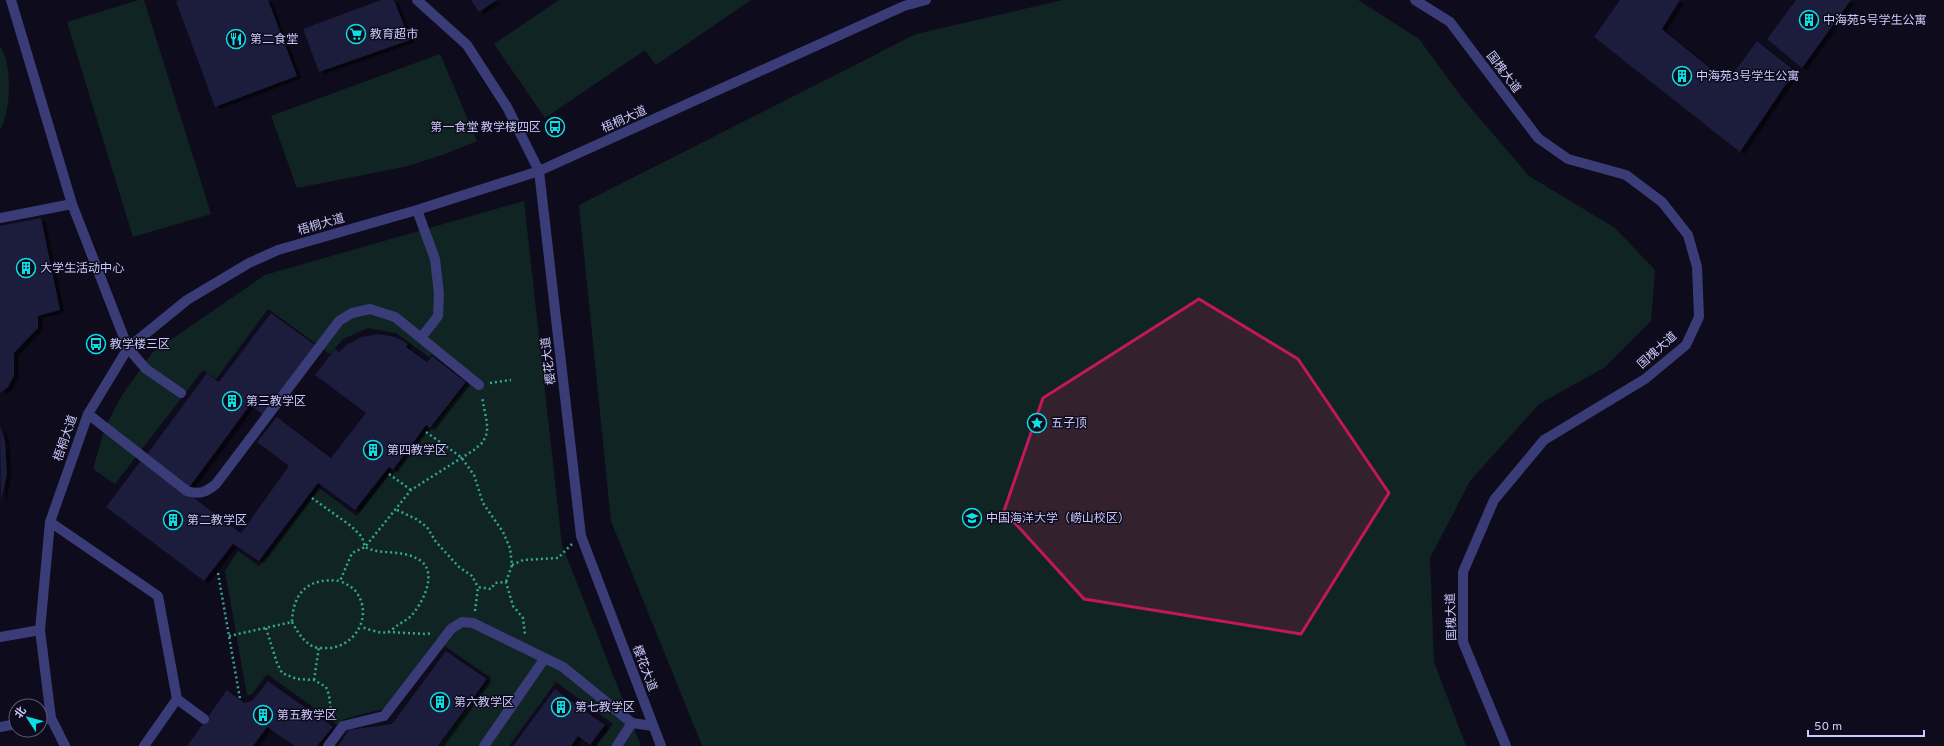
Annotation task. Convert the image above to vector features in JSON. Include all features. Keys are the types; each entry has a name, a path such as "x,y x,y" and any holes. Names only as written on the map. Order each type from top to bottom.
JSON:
{"lane":[{"path":"11,0 72,204 128,348 146,369 181,393"},
{"name":"樱花大道","path":"417,0 467,45 507,107 539,172 581,536 661,746"},
{"name":"梧桐大道","path":"65,746 51,718 40,630 50,522 88,414 128,348 187,300 249,263 278,250 539,172 904,6 926,0"},
{"name":"国槐大道","path":"1415,0 1450,22 1538,138 1568,159 1626,175 1662,202 1688,235 1697,267 1699,316 1686,345 1645,379 1544,440 1494,500 1463,572 1464,642 1506,746"},
{"path":"0,218 72,204"},
{"path":"416,210 435,259 439,294 438,316 421,338"},
{"path":"88,414 181,486 197,494 208,490 216,484 339,321 352,314 370,309 395,317 479,385"},
{"path":"50,522 158,596 177,699 204,719"},
{"path":"328,746 343,726 384,716 451,629 462,622 473,623 563,667 632,723 653,726"},
{"path":"0,637 40,630"},
{"path":"484,746 545,658"},
{"path":"144,746 177,699"},
{"path":"617,746 620,744 632,723"}],"path":[{"path":"340,581 352,553 365,546 397,510 411,490 483,442 487,433 487,423 479,385 511,380"},
{"path":"426,432 461,458 474,475 483,503 503,532 510,548 512,565 506,582 513,606 523,618 525,634 522,646"},
{"path":"389,474 411,490"},
{"path":"312,498 351,526 362,537 365,546 374,552 390,551 407,555 421,561 428,571 427,587 422,601 410,617 388,632"},
{"path":"397,510 416,519 427,527 436,542 459,567 472,576 478,587 473,623"},
{"path":"512,565 523,560 558,558 581,536"},
{"path":"218,573 240,699"},
{"path":"321,581 340,581 357,592 362,602 363,614 361,627 352,639 341,646 320,648 313,647 305,640 292,622 292,607 300,592 310,585 321,581"},
{"path":"478,587 491,589 495,583 506,582"},
{"path":"229,636 292,622"},
{"path":"361,627 375,631 426,634 451,629"},
{"path":"266,628 277,663 282,673 298,679 314,680 326,687 329,695 333,721 342,728"},
{"path":"314,680 320,648"}],"highlighted area":[{"path":"1199,299 1298,359 1389,493 1301,634 1084,599 1004,511 1043,398"}],"green space":[{"path":"139,0 144,0 211,214 133,237 67,22"},
{"path":"559,0 751,0 656,65 645,50 545,118 494,44"},
{"path":"1063,0 1358,0 1419,39 1463,99 1529,176 1615,228 1655,270 1651,321 1604,368 1539,404 1470,481 1430,558 1434,662 1466,746 703,746 701,743 611,521 579,205 916,34"},
{"path":"0,46 7,65 9,88 4,121 0,130"},
{"path":"440,54 477,141 445,154 408,166 297,188 271,116"},
{"path":"524,201 562,545 641,746 596,746 613,724 556,682 509,746 438,746 491,678 436,640 383,709 344,719 338,725 267,674 252,694 247,695 225,571 238,551 259,566 319,488 357,516 389,474 392,476 426,432 428,433 469,382 432,354 429,357 396,333 368,328 343,339 330,354 268,309 216,379 203,370 115,484 93,469 105,428 122,395 153,352 265,275"}],"building":[{"name":"第二食堂","path":"268,0 297,76 215,107 176,1"},
{"name":"教育超市","path":"381,0 394,0 410,40 319,72 303,29"},
{"path":"471,0 497,0 479,12"},
{"name":"中海苑3号学生公寓","path":"1620,0 1680,0 1662,29 1727,82 1757,41 1795,71 1740,152 1594,37"},
{"name":"中海苑5号学生公寓","path":"1796,0 1851,0 1802,68 1767,39"},
{"name":"大学生活动中心","path":"41,218 60,310 38,316 38,328 14,353 14,376 8,387 0,393 0,226"},
{"name":"第三教学区","path":"271,313 318,347 266,417 250,405 188,489 145,457 207,373 219,382"},
{"name":"第四教学区","path":"378,334 395,337 403,341 408,344 406,347 427,362 432,356 466,382 430,428 426,425 393,470 389,467 355,510 318,483 259,561 233,544 204,581 106,507 142,459 241,533 289,466 257,442 277,417 331,458 366,413 315,375 335,349 339,352 347,345 362,337"},
{"path":"0,426 5,441 7,474 1,501"},
{"name":"第六教学区","path":"446,651 487,679 438,746 338,746 349,730 392,724"},
{"name":"第五教学区","path":"268,681 333,727 317,746 295,746 267,727 253,746 187,746 227,690 244,703 252,701"},
{"name":"第七教学区","path":"555,689 605,725 590,745 578,736 571,746 513,746"}],"place":[{"name":"中海苑5号学生公寓","path":"1809,20"},
{"name":"教育超市","path":"356,34"},
{"name":"第二食堂","path":"236,39"},
{"name":"中海苑3号学生公寓","path":"1682,76"},
{"name":"第一食堂 教学楼四区","path":"555,127"},
{"name":"大学生活动中心","path":"26,268"},
{"name":"教学楼三区","path":"96,344"},
{"name":"第三教学区","path":"232,401"},
{"name":"五子顶","path":"1037,423"},
{"name":"第四教学区","path":"373,450"},
{"name":"中国海洋大学（崂山校区）","path":"972,518"},
{"name":"第二教学区","path":"173,520"},
{"name":"第六教学区","path":"440,702"},
{"name":"第七教学区","path":"561,707"},
{"name":"第五教学区","path":"263,715"}]}
